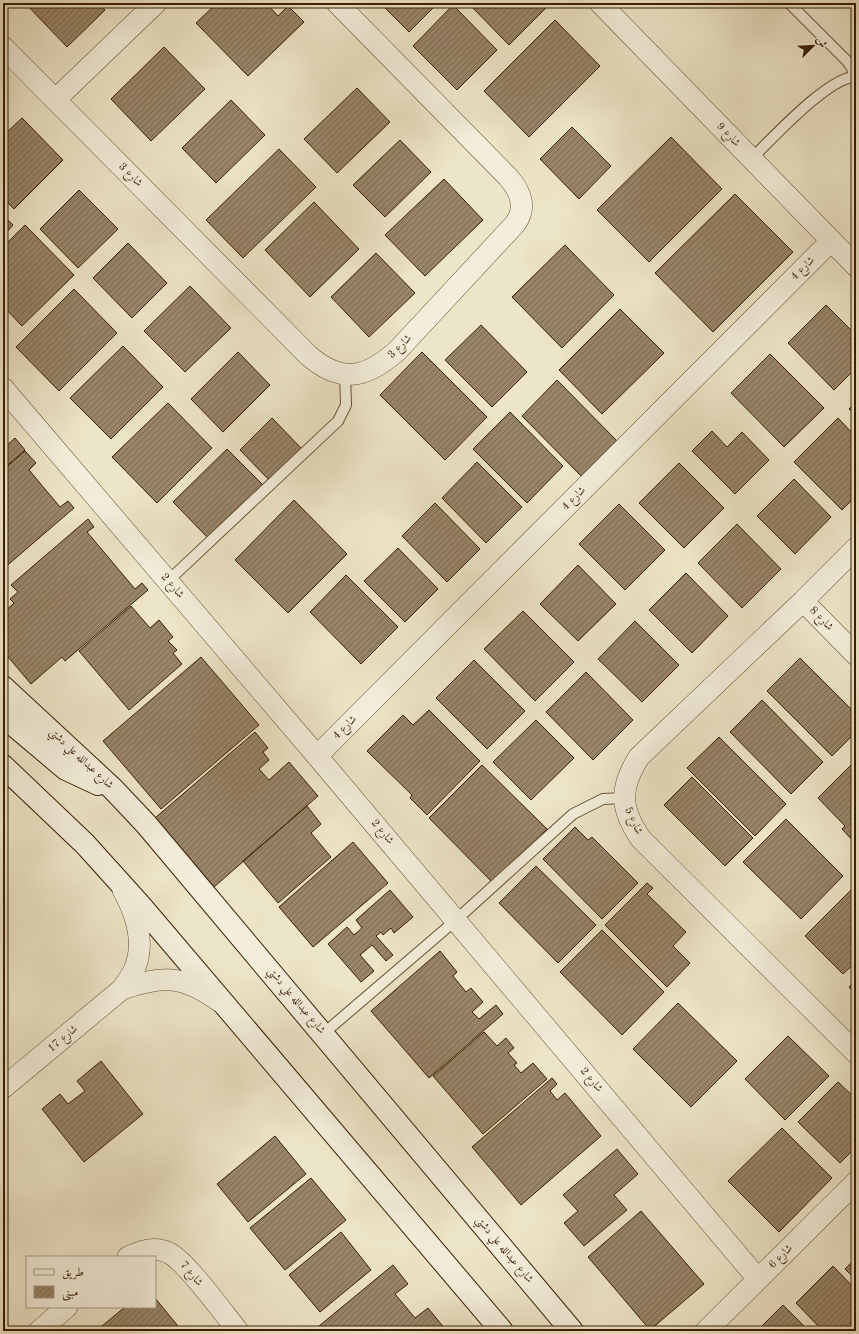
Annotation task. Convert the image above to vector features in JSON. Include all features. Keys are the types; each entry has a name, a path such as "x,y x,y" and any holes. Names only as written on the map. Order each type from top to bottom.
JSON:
{"main road":[{"name":"شارع عبدالله علي دشتي","path":"3,687 113,789 174,856 572,1331"},
{"path":"3,716 66,769 88,780 113,789"},
{"path":"3,766 85,844 114,875 502,1331"}],"street":[{"path":"56,99 156,3"},
{"name":"شارع 3","path":"3,47 309,356 322,367 345,374 355,374 376,368 397,351 515,224 520,218 522,206 518,191 507,176 336,3"},
{"name":"شارع 9","path":"600,3 856,266"},
{"name":"شارع 4","path":"318,756 831,241"},
{"name":"شارع 2","path":"3,388 318,756 758,1279"},
{"name":"شارع 5","path":"856,548 803,601 639,757 627,778 624,798 629,819 641,839 856,1053"},
{"name":"شارع 8","path":"803,601 856,655"},
{"name":"شارع 17","path":"5,1083 122,989 134,970 138,953 139,939 133,911 114,875"},
{"name":"شارع 17","path":"122,989 151,980 176,980 198,988 229,1009"},
{"name":"شارع 6","path":"706,1331 856,1182"},
{"name":"شارع 7","path":"130,1256 144,1250 170,1253 186,1268 238,1331"},
{"path":"39,1331 66,1308"}],"lane":[{"path":"751,159 819,95 836,82 855,77 852,68 847,61 789,3"},
{"path":"168,581 338,421 346,405 345,374"},
{"path":"323,1034 456,920 573,814 602,799 624,798"}],"building":[{"path":"25,3 97,3 105,10 67,47"},
{"path":"217,3 266,3 278,16 288,6 304,22 248,76 196,23"},
{"path":"380,3 438,3 409,32"},
{"path":"468,3 547,3 549,5 509,45"},
{"path":"453,5 497,50 457,90 413,46"},
{"path":"555,20 600,66 529,137 484,91"},
{"path":"164,47 205,89 151,141 111,99"},
{"path":"357,88 390,122 337,173 304,139"},
{"path":"231,100 265,135 216,183 182,148"},
{"path":"22,118 63,160 14,209 3,198 3,136"},
{"path":"572,127 611,166 579,199 540,159"},
{"path":"671,137 722,189 649,262 597,210"},
{"path":"400,140 431,172 385,217 353,185"},
{"path":"279,149 316,187 243,258 206,220"},
{"path":"444,179 483,220 425,276 385,235"},
{"path":"79,190 118,229 78,268 40,229"},
{"path":"735,194 793,252 713,332 655,273"},
{"path":"314,202 359,249 310,297 265,250"},
{"path":"3,215 13,225 3,236"},
{"path":"25,225 74,275 22,326 3,306 3,247"},
{"path":"128,243 167,283 132,318 93,278"},
{"path":"565,245 614,295 562,348 512,297"},
{"path":"376,253 415,293 369,337 331,297"},
{"path":"190,286 231,328 185,372 144,331"},
{"path":"74,289 117,333 59,391 16,347"},
{"path":"826,305 856,335 856,368 834,390 788,343"},
{"path":"620,309 664,353 602,414 559,370"},
{"path":"481,325 527,372 492,407 445,360"},
{"path":"123,346 163,387 111,439 70,398"},
{"path":"238,352 270,385 223,432 191,399"},
{"path":"422,352 487,417 445,460 380,395"},
{"path":"770,354 824,408 784,447 731,393"},
{"path":"557,380 620,444 585,480 522,416"},
{"path":"856,402 856,416 849,409"},
{"path":"168,403 212,448 157,503 112,457"},
{"path":"510,412 563,466 527,503 473,449"},
{"path":"272,418 302,449 270,481 240,450"},
{"path":"838,418 856,437 856,496 842,510 794,462"},
{"path":"712,431 727,447 742,432 769,460 735,494 692,451"},
{"path":"15,438 25,450 3,469 3,443 6,446"},
{"path":"227,449 264,486 210,540 173,502"},
{"path":"25,451 36,463 29,470 60,507 68,501 74,508 3,569 3,470"},
{"path":"477,462 522,507 486,543 442,498"},
{"path":"679,463 724,508 684,548 639,503"},
{"path":"794,479 831,517 795,554 757,516"},
{"path":"294,500 347,554 288,613 235,560"},
{"path":"435,503 480,549 447,582 402,536"},
{"path":"619,504 665,550 625,590 579,544"},
{"path":"88,519 94,527 87,532 135,589 142,583 148,590 65,661 62,657 31,684 3,651 3,613 14,603 10,599 18,592 11,585"},
{"path":"737,524 781,569 742,608 698,563"},
{"path":"398,548 438,589 405,622 364,581"},
{"path":"578,565 616,604 578,641 540,604"},
{"path":"686,573 728,616 692,653 649,610"},
{"path":"346,575 398,627 361,664 310,612"},
{"path":"131,606 150,628 159,620 173,637 168,641 177,650 173,653 182,664 129,710 79,651"},
{"path":"523,611 574,662 535,701 484,649"},
{"path":"635,621 679,665 642,702 598,659"},
{"path":"201,657 259,725 161,809 103,741"},
{"path":"800,658 856,714 856,732 832,756 767,691"},
{"path":"474,660 525,711 487,749 436,698"},
{"path":"586,672 633,720 593,760 546,712"},
{"path":"762,700 823,762 791,794 730,732"},
{"path":"429,710 480,761 427,815 410,798 412,795 367,751 403,715 413,725"},
{"path":"536,720 574,758 531,800 493,762"},
{"path":"255,732 268,748 263,752 269,760 259,769 269,780 289,762 318,796 214,887 155,818"},
{"path":"719,737 786,804 755,836 687,768"},
{"path":"856,760 856,844 842,829 845,826 818,798"},
{"path":"482,765 547,829 493,883 429,818"},
{"path":"692,777 753,838 725,866 664,805"},
{"path":"307,806 321,824 311,833 331,857 278,903 243,861"},
{"path":"786,819 843,876 801,919 743,862"},
{"path":"575,827 588,840 592,837 638,883 602,919 543,859"},
{"path":"353,842 388,883 313,947 279,907"},
{"path":"536,866 596,925 558,963 499,903"},
{"path":"647,883 653,888 647,894 686,932 673,946 690,963 667,987 605,925"},
{"path":"856,885 856,962 843,974 805,936"},
{"path":"390,890 413,917 394,933 391,928 383,935 381,932 376,936 393,955 386,961 372,945 360,955 374,971 361,982 328,944 347,927 354,935 362,928 356,920"},
{"path":"602,930 664,992 622,1035 560,972"},
{"path":"440,951 457,972 453,976 466,992 471,988 483,1002 472,1012 479,1019 496,1005 503,1014 429,1078 371,1011"},
{"path":"856,980 856,995 849,987"},
{"path":"678,1003 737,1061 691,1107 633,1049"},
{"path":"484,1032 497,1046 506,1038 514,1048 508,1053 517,1063 514,1065 521,1073 533,1063 547,1079 483,1134 433,1076"},
{"path":"788,1036 829,1076 785,1120 745,1079"},
{"path":"101,1061 143,1114 84,1162 42,1109 60,1094 68,1104 85,1091 77,1081"},
{"path":"552,1078 557,1084 550,1091 557,1100 565,1093 601,1136 521,1205 472,1147"},
{"path":"838,1082 856,1099 856,1147 840,1163 798,1122"},
{"path":"782,1128 832,1178 779,1232 728,1181"},
{"path":"275,1136 306,1174 248,1222 217,1184"},
{"path":"617,1149 638,1174 614,1195 627,1210 584,1246 564,1223 578,1211 563,1195"},
{"path":"311,1178 346,1220 285,1270 250,1228"},
{"path":"641,1211 704,1284 650,1330 588,1257"},
{"path":"341,1232 371,1270 320,1312 289,1275"},
{"path":"856,1258 856,1280 845,1269"},
{"path":"393,1265 408,1284 395,1294 415,1318 428,1308 446,1330 313,1331"},
{"path":"833,1266 856,1290 856,1331 823,1331 796,1303"},
{"path":"156,1299 182,1331 96,1331 124,1308 156,1308"},
{"path":"783,1305 809,1331 757,1331"}]}
